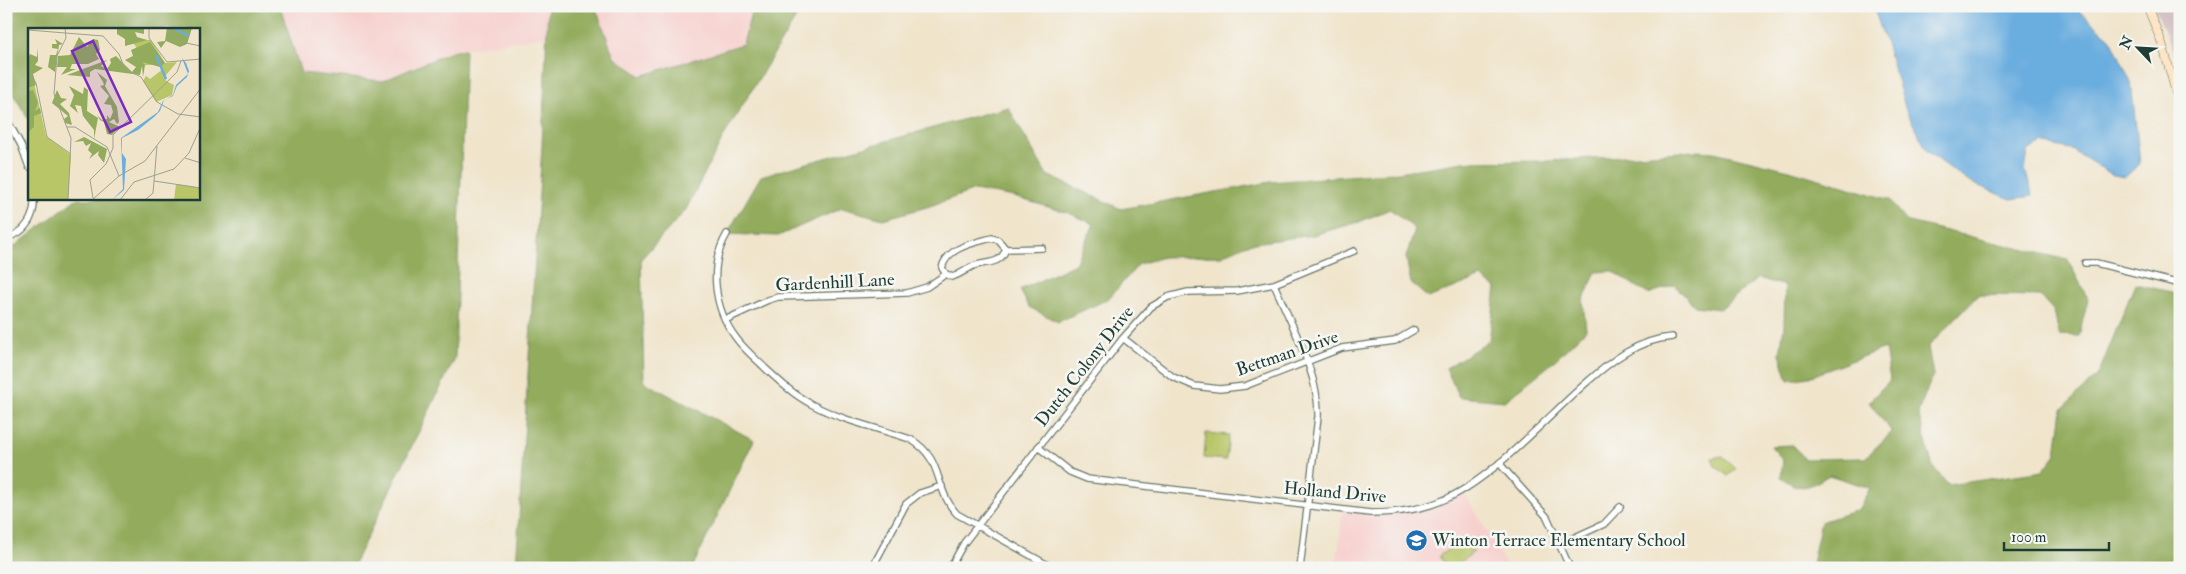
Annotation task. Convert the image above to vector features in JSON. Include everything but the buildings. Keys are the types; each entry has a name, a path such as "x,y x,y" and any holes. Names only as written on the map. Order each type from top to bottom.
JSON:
{"street":[{"path":"2147,6 2162,43 2180,107"},
{"path":"6,118 17,137 28,164"},
{"path":"6,237 14,236 25,228 35,208 34,200"},
{"path":"727,234 720,248 716,270 717,296 726,320 742,345 799,397 829,412 910,439 919,444 932,458 953,509 977,527 1053,568"},
{"path":"946,274 942,268 944,262 949,256 966,245 992,238 998,240 1006,249 1042,248"},
{"name":"Gardenhill Lane","path":"726,320 778,297 907,293 927,287 946,274 952,277 972,267 995,262 1003,256 1006,249"},
{"name":"Dutch Colony Drive","path":"950,568 964,543 1143,314 1168,297 1188,292 1237,291 1274,284 1354,251"},
{"path":"2085,263 2096,263 2180,284"},
{"path":"1274,284 1315,386 1318,406 1300,568"},
{"name":"Bettman Drive","path":"1123,338 1165,372 1185,383 1220,389 1246,386 1342,348 1395,341 1414,330"},
{"name":"Holland Drive","path":"1038,448 1070,472 1087,479 1378,513 1418,509 1434,504 1463,490 1499,463 1609,362 1659,338 1672,337"},
{"path":"1499,463 1547,517 1570,568"},
{"path":"872,568 906,504 915,496 942,486"},
{"path":"1560,544 1604,524 1620,507"}],"shaded area":[{"path":"281,6 753,6 743,44 641,76 576,31 453,51 383,81 301,73"},
{"path":"2154,6 2180,6 2180,68"},
{"name":"Winton Terrace Elementary School","path":"1463,490 1508,568 1336,568 1343,510 1370,513 1418,509"}],"green space":[{"path":"6,6 280,6 301,73 383,81 453,51 465,49 455,358 352,568 6,568 6,253 75,200 200,200 200,28 28,28 28,118 6,82"},
{"path":"548,6 595,6 614,57 641,76 743,44 753,6 803,6 725,134 685,211 641,259 644,382 754,440 692,568 516,568 542,146"},
{"path":"1008,107 1047,175 1121,209 1271,182 1399,172 1464,162 1550,161 1695,151 1714,152 1789,170 1890,200 1905,221 2068,260 2088,299 2079,336 2059,335 2054,311 2040,296 1978,295 1928,347 1933,375 1918,412 1932,465 1948,485 2043,471 2056,454 2062,409 2098,375 2135,284 2180,294 2180,568 1811,568 1821,522 1858,510 1870,488 1829,475 1811,485 1800,487 1794,485 1781,477 1783,460 1771,446 1792,445 1805,459 1865,458 1892,432 1869,402 1890,380 1885,348 1809,377 1788,380 1780,354 1784,326 1785,286 1758,278 1720,309 1695,306 1674,285 1648,294 1612,271 1596,272 1583,301 1586,330 1551,364 1505,401 1459,397 1446,368 1489,341 1496,288 1481,277 1428,298 1411,283 1406,257 1415,229 1390,209 1359,222 1313,235 1247,244 1221,256 1163,257 1139,264 1108,299 1058,322 1029,307 1020,290 1075,264 1094,224 1069,213 1014,197 975,190 927,207 883,219 842,208 778,236 727,234 761,176"},
{"path":"1206,433 1229,435 1226,460 1204,458"},
{"path":"1723,456 1736,469 1728,476 1715,466 1712,458"},
{"path":"1464,538 1474,552 1452,568 1447,568 1439,556"}],"water":[{"path":"1873,6 2073,6 2111,39 2131,82 2140,164 2125,177 2113,175 2070,149 2042,143 2028,152 2025,170 2033,196 2011,199 1969,182 1928,152 1906,110"}],"place":[{"name":"Winton Terrace Elementary School","path":"1416,540"}]}
